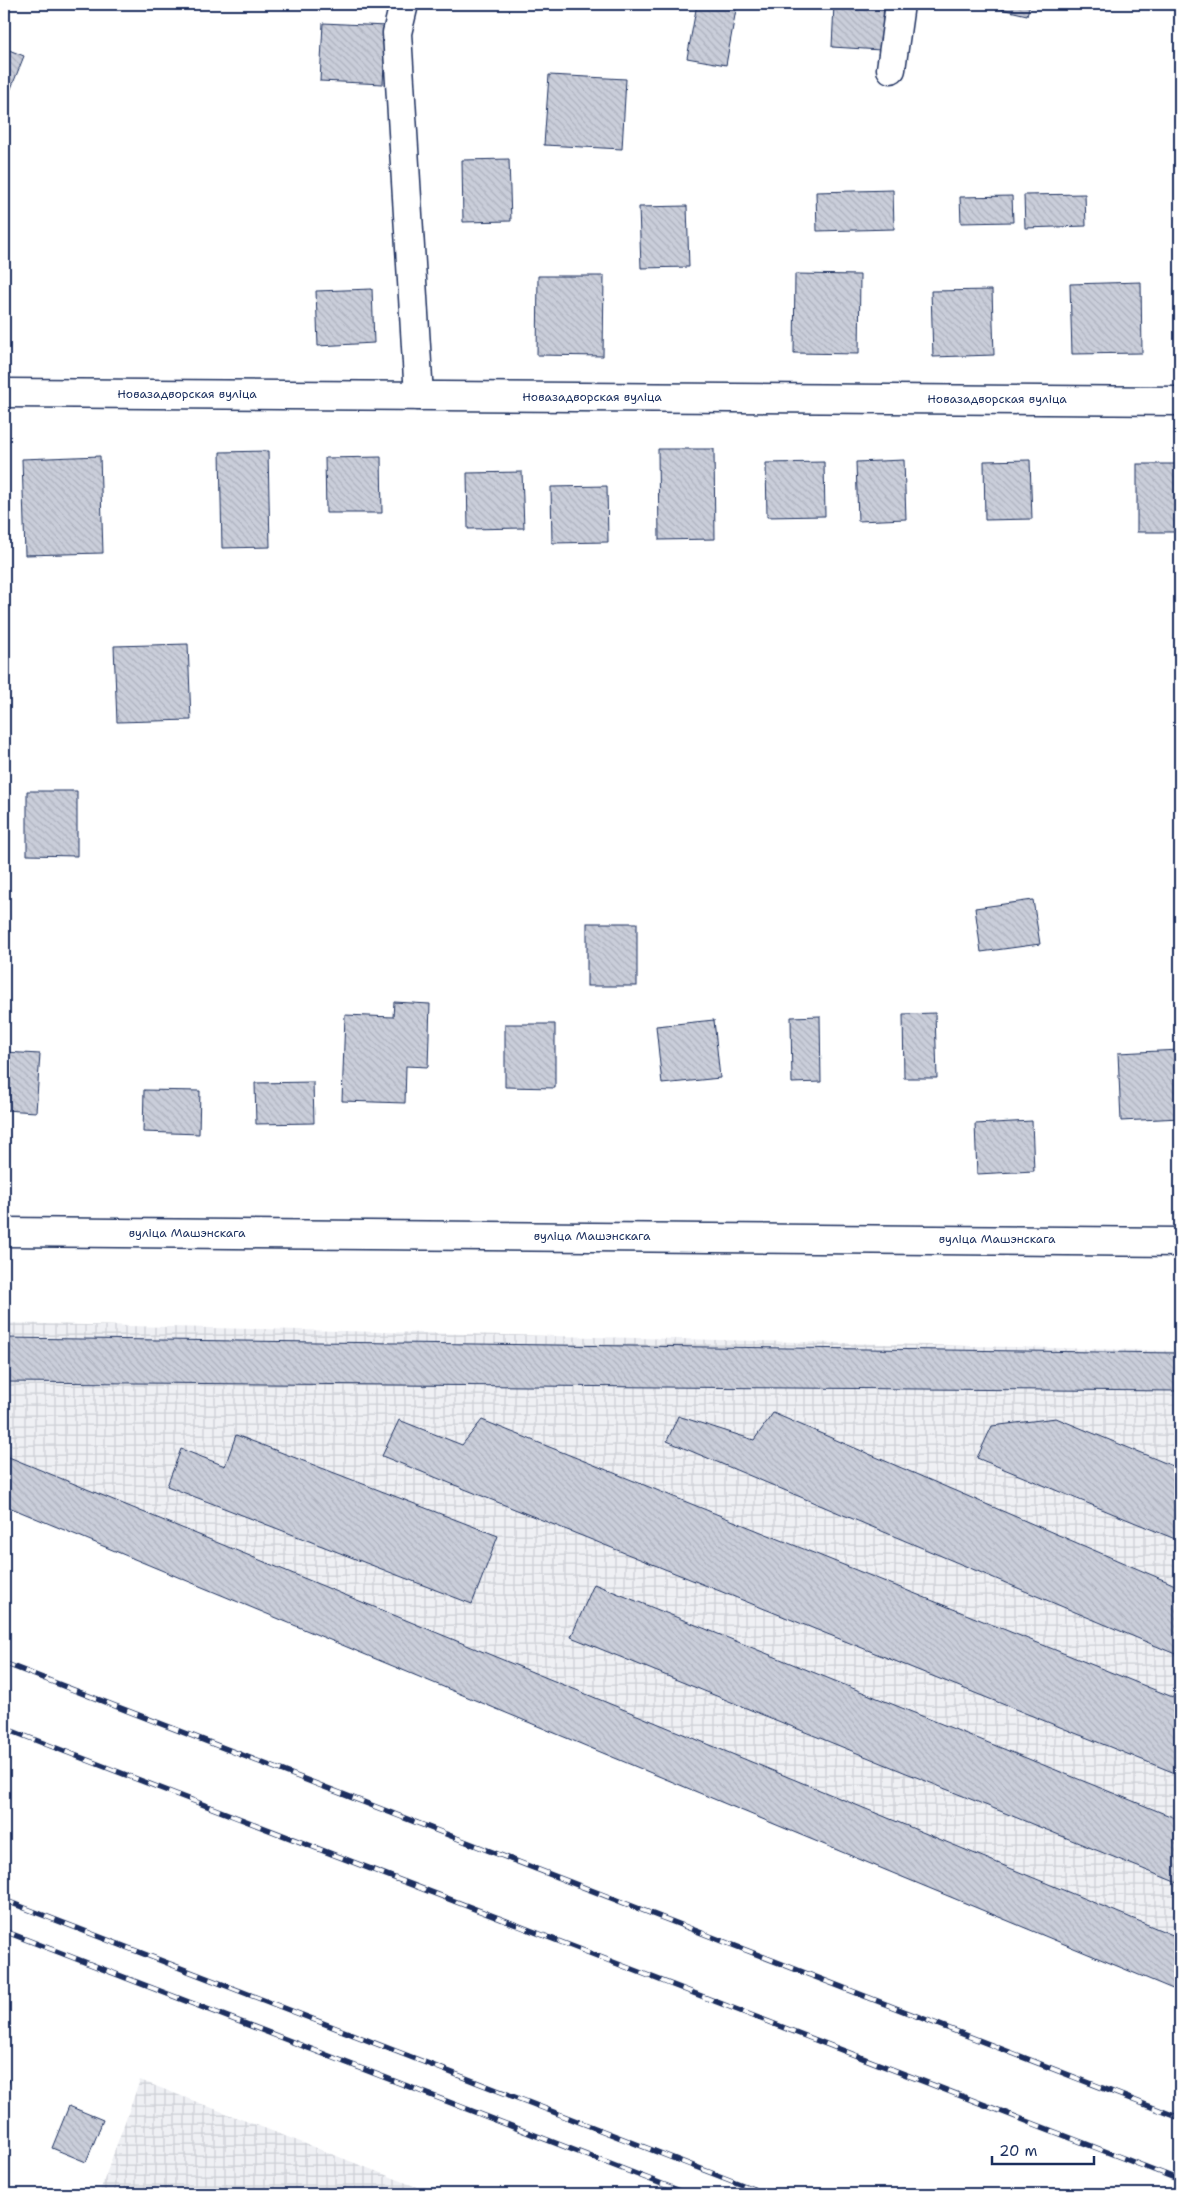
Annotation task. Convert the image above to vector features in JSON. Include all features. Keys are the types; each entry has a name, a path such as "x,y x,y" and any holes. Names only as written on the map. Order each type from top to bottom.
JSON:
{"street":[{"path":"404,4 397,33 419,396"},
{"path":"891,69 900,4"},
{"name":"Новазадворская вуліца","path":"4,393 1180,400"},
{"name":"вуліца Машэнскага","path":"4,1232 1160,1240 1180,1242"}],"shaded area":[{"path":"4,1323 1180,1351 1180,1992 4,1505"},
{"path":"140,2080 435,2194 99,2194"}],"building":[{"path":"697,4 737,4 726,65 687,58"},
{"path":"834,4 884,4 881,50 832,47"},
{"path":"979,4 1030,4 1027,15"},
{"path":"1147,4 1167,4 1166,8"},
{"path":"323,23 386,26 383,84 320,81"},
{"path":"4,48 24,56 4,106"},
{"path":"549,75 626,79 622,149 544,145"},
{"path":"509,159 511,221 463,222 462,160"},
{"path":"893,190 894,229 817,231 816,192"},
{"path":"1085,194 1086,226 1025,228 1024,195"},
{"path":"1012,196 1013,222 961,223 960,197"},
{"path":"687,206 689,267 641,268 639,207"},
{"path":"795,274 860,275 859,354 794,353"},
{"path":"538,276 604,276 603,356 537,355"},
{"path":"1141,282 1142,353 1072,354 1070,284"},
{"path":"372,289 374,343 318,346 316,291"},
{"path":"992,290 994,355 933,357 931,291"},
{"path":"658,449 714,449 715,539 659,540"},
{"path":"268,451 270,547 222,548 220,452"},
{"path":"100,456 103,553 25,555 22,459"},
{"path":"381,457 382,513 326,513 325,458"},
{"path":"904,460 906,519 858,521 856,462"},
{"path":"1030,460 1032,519 985,520 984,461"},
{"path":"824,462 825,516 767,517 766,463"},
{"path":"1137,464 1180,464 1180,532 1137,532"},
{"path":"522,472 524,528 468,529 467,473"},
{"path":"607,486 608,542 552,543 551,487"},
{"path":"188,644 191,720 117,722 114,646"},
{"path":"27,791 77,791 77,856 27,855"},
{"path":"1033,900 1040,944 981,952 975,908"},
{"path":"587,923 637,923 637,986 587,986"},
{"path":"394,1002 430,1004 428,1067 406,1066 405,1103 342,1101 345,1015 393,1017"},
{"path":"935,1013 937,1078 904,1078 903,1014"},
{"path":"820,1016 821,1082 792,1083 791,1017"},
{"path":"714,1020 720,1078 662,1084 656,1026"},
{"path":"505,1024 555,1024 555,1088 505,1087"},
{"path":"1180,1050 1180,1118 1121,1121 1118,1053"},
{"path":"4,1052 40,1054 36,1112 4,1110"},
{"path":"313,1082 314,1123 256,1124 255,1083"},
{"path":"144,1090 200,1091 199,1134 143,1132"},
{"path":"1032,1121 1034,1171 977,1174 975,1124"},
{"path":"4,1338 1180,1353 1180,1391 4,1382"},
{"path":"773,1413 1180,1587 1180,1656 667,1441 678,1416 754,1440"},
{"path":"1056,1418 1180,1469 1180,1541 977,1458 992,1426"},
{"path":"399,1420 462,1445 482,1420 1180,1700 1180,1775 382,1456"},
{"path":"236,1435 498,1536 472,1604 167,1486 181,1449 225,1466"},
{"path":"4,1455 1180,1938 1180,1992 4,1505"},
{"path":"594,1584 1180,1820 1180,1884 571,1637"},
{"path":"4,2078 10,2080 4,2097"},
{"path":"69,2106 103,2120 86,2162 52,2148"}],"railway":[{"path":"4,1663 1180,2118"},
{"path":"4,1728 1180,2180"},
{"path":"4,1900 766,2194"},
{"path":"4,1931 688,2194"}]}
